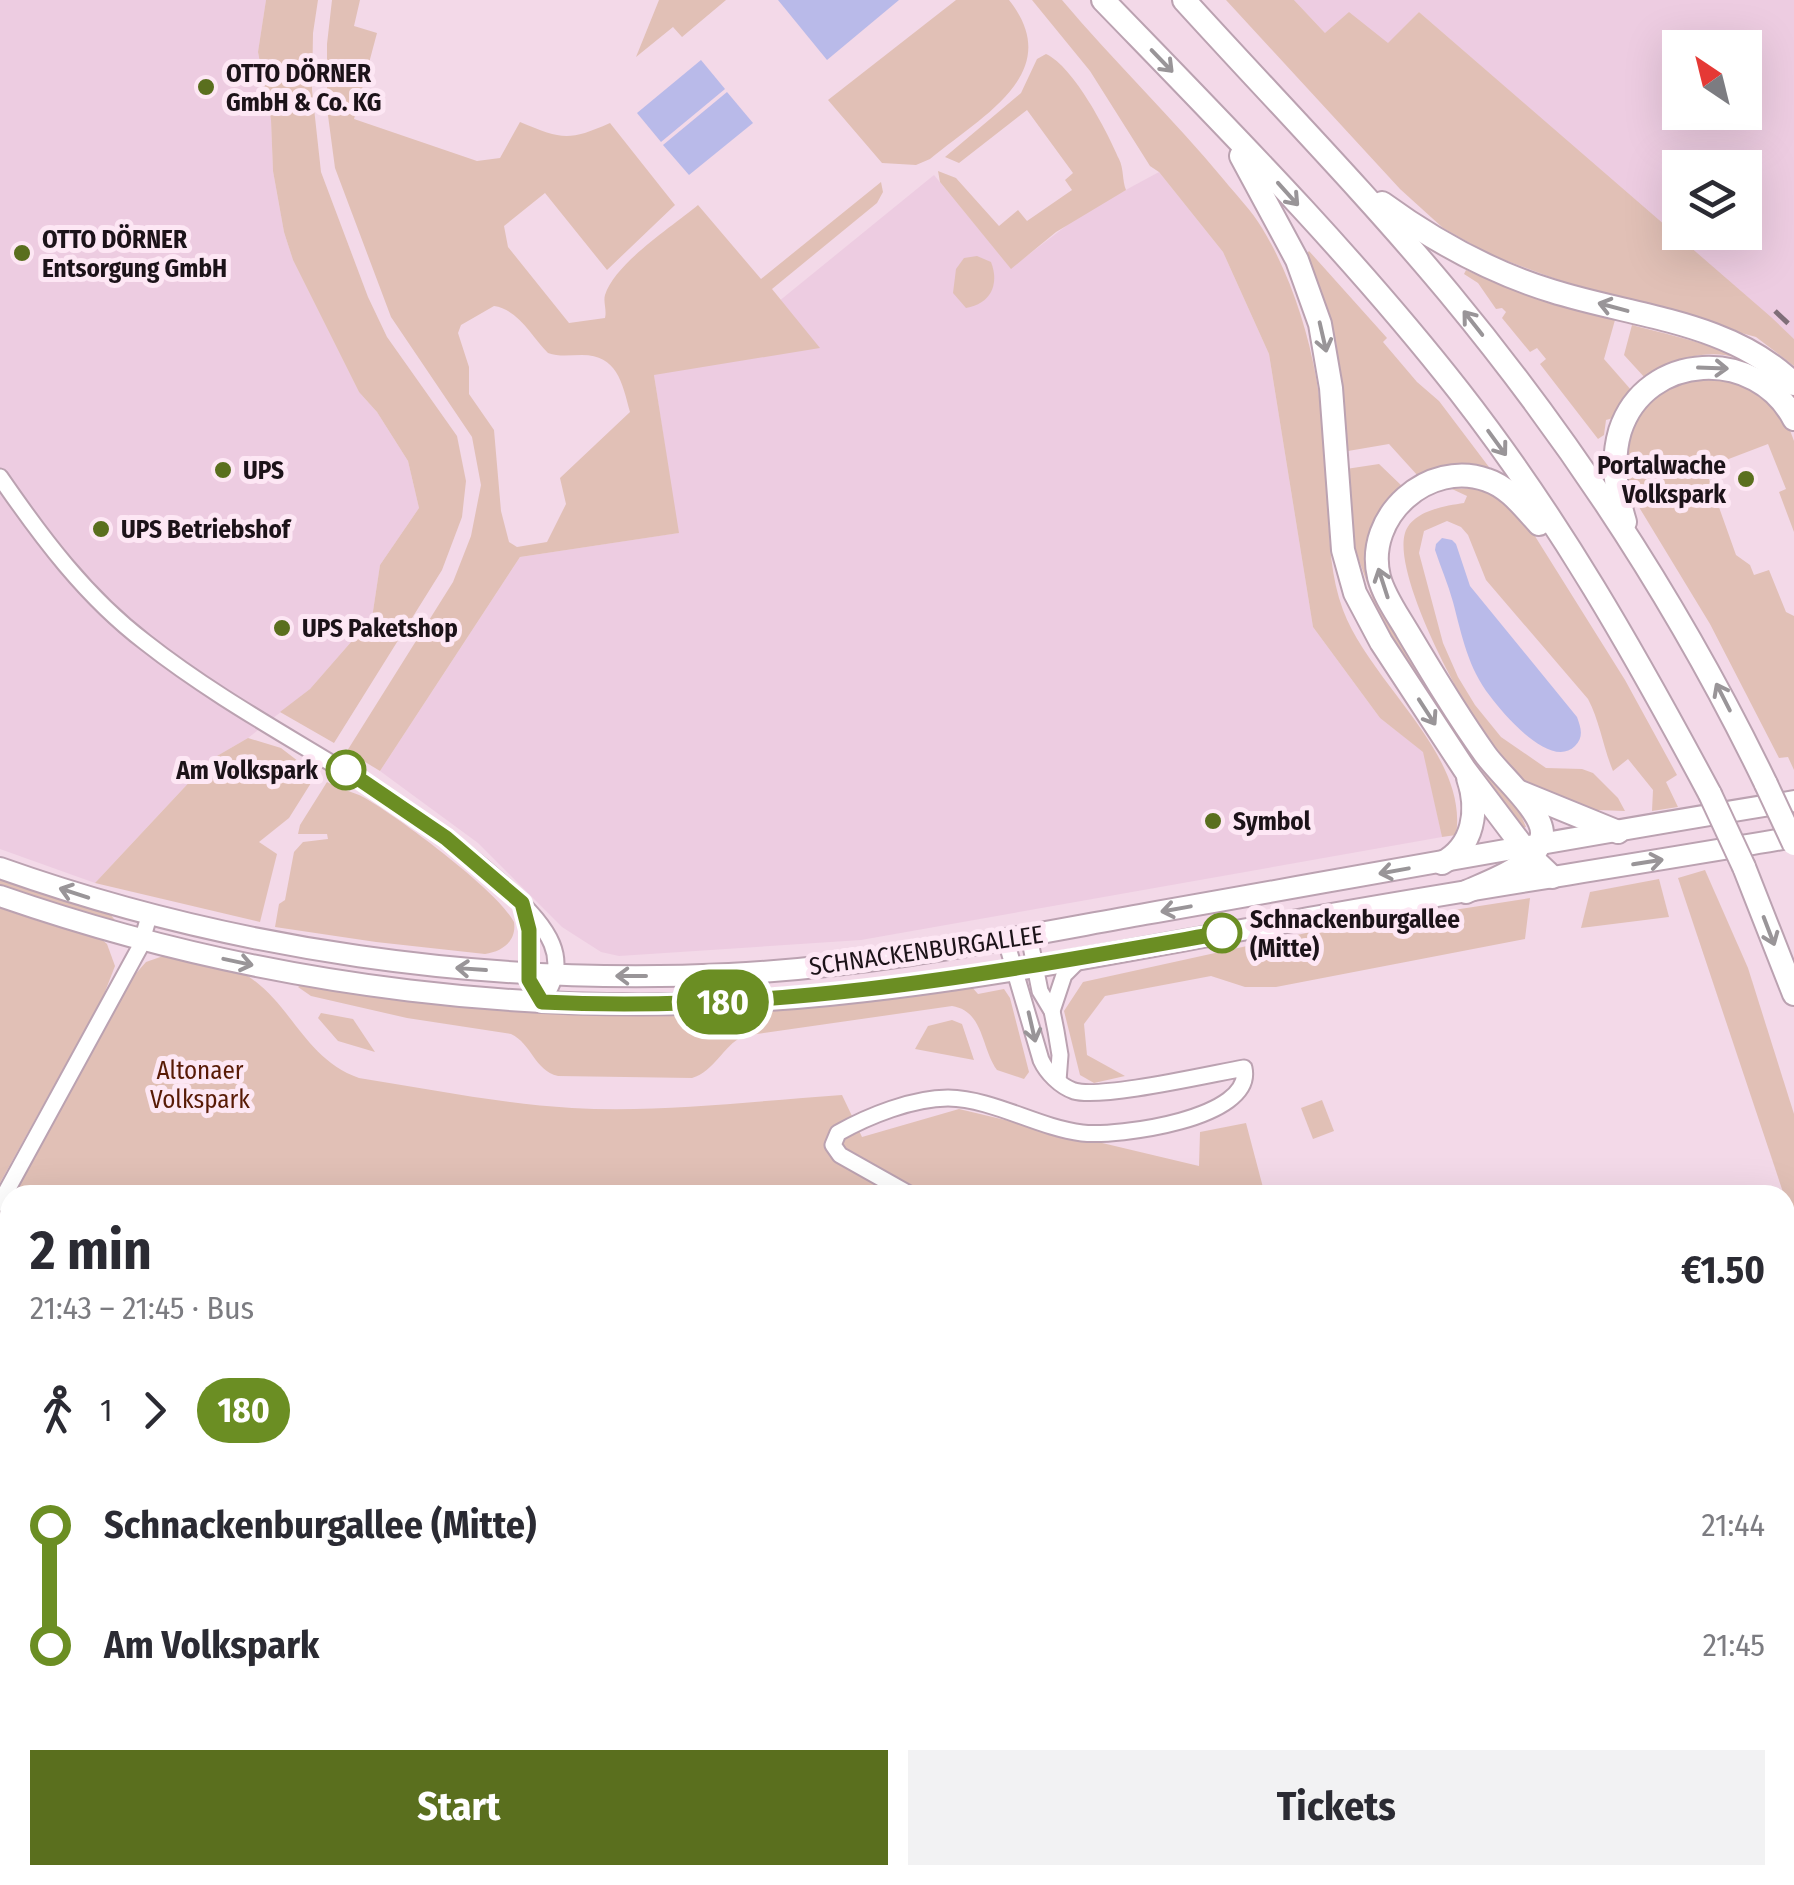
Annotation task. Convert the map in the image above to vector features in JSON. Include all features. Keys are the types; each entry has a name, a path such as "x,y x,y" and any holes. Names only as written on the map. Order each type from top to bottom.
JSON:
{"highway":[{"path":"1103,0 1324,233 1460,392 1594,585 1710,794 1744,867 1794,994"},
{"path":"1184,0 1449,293 1527,391 1632,544 1704,661 1794,840"},
{"path":"1222,122 1288,242 1320,324 1331,388 1341,532 1349,578 1381,642 1465,770 1552,877"},
{"path":"1347,177 1421,231 1480,263 1552,291 1734,341 1770,362 1794,384"},
{"path":"1632,544 1614,480 1616,449 1628,414 1653,385 1688,369 1726,368 1762,382 1777,394 1794,419"},
{"path":"1466,892 1497,878 1531,850 1541,824 1472,736 1390,603 1379,577 1380,538 1391,514 1416,489 1452,476 1484,478 1518,501 1594,585"},
{"path":"1442,863 1459,851 1472,827 1473,797 1465,770"},
{"path":"1513,788 1618,832"}],"main road":[{"name":"SCHNACKENBURGALLEE","path":"0,868 85,897 323,950 451,967 556,975 641,976 780,970 905,958 1794,801"},
{"name":"SCHNACKENBURGALLEE","path":"0,896 142,940 293,974 377,987 542,1002 757,1001 901,987 1794,840"}],"street":[{"path":"0,477 40,535 76,577 146,644 399,803 522,903 550,938 555,953 556,975 542,1002"},
{"path":"522,903 529,930 528,973 542,1002"},
{"path":"10,1185 142,940 150,913"},
{"path":"894,1185 840,1154 834,1144 838,1133 920,1102 947,1098 978,1102 1077,1132 1127,1132 1204,1114 1233,1099 1246,1079 1244,1068 1092,1093 1073,1090 1041,1060 1028,1006 1024,967 1029,936"},
{"path":"1006,940 1052,1012 1060,1055 1058,1080"},
{"path":"1052,1012 1064,975 1082,957"}],"shaded area":[{"path":"0,0 266,0 258,52 271,120 273,171 284,232 293,260 359,392 377,412 408,461 419,508 380,565 372,618 310,689 248,738 210,760 95,883 0,849"},
{"path":"1294,0 1794,0 1794,339 1692,250 1762,250 1762,150 1662,150 1662,224 1419,12 1388,44 1325,33"},
{"path":"1159,172 1223,252 1269,354 1313,627 1380,718 1424,752 1442,837 861,940 619,956 601,952 562,927 478,843 380,771 520,557 678,533 654,375 762,315 934,175 1011,268 1083,213"}],"green space":[{"path":"266,0 318,0 312,90 321,172 387,337 457,436 466,481 462,517 442,570 334,743 280,712 310,689 372,618 380,565 419,508 408,461 377,412 359,392 293,260 284,232 273,171 271,120 258,52"},
{"path":"332,0 360,0 354,26 377,33 354,119 477,161 500,158 520,122 565,136 610,123 675,205 607,270 545,193 504,226 508,247 569,323 605,318 605,295 620,270 698,205 761,279 881,182 883,192 877,203 772,289 820,348 654,375 679,533 520,557 380,771 347,751 453,582 471,536 481,485 472,437 391,317 335,168 327,108","holes":["494,306 503,308 548,353 594,356 610,365 621,381 630,412 560,478 566,504 547,542 517,547 509,542 501,511 494,430 469,394 469,367 458,333 461,325"]},
{"path":"659,0 726,0 682,37 673,27 636,57"},
{"path":"956,0 1009,0 1024,26 1028,50 1023,71 993,109 930,159 916,165 882,163 828,100"},
{"path":"1032,0 1062,0 1205,157 1254,216 1272,245 1296,300 1316,377 1330,547 1338,594 1356,637 1433,747 1448,776 1456,805 1456,835 1442,837 1423,752 1380,718 1313,627 1269,354 1223,252 1150,166 1090,71"},
{"path":"1226,0 1294,0 1325,33 1349,12 1388,43 1419,12 1662,223 1662,250 1694,250 1771,317 1794,339 1794,366 1756,337 1591,292 1491,255 1443,228 1400,189"},
{"path":"1046,54 1068,72 1098,117 1121,163 1126,190 1056,232 1011,269 940,182 938,171 956,178 999,226 1018,210 1027,221 1072,190 1065,180 1073,173 1027,110 959,163 945,157 1021,93 1037,59"},
{"path":"1309,251 1387,338 1383,342 1439,401 1498,479 1459,467 1418,476 1389,444 1348,451 1336,341 1306,254"},
{"path":"977,256 991,262 993,286 987,298 966,308 953,293 956,269 964,258"},
{"path":"1466,270 1513,290 1615,320 1604,359 1632,391 1613,418 1606,420 1604,435 1598,439 1540,364 1546,359 1537,348 1530,352 1502,318 1506,312 1496,309 1478,283 1464,274"},
{"path":"1632,325 1747,361 1784,387 1794,403 1744,363 1715,354 1689,357 1664,366 1646,379 1624,355"},
{"path":"1708,375 1751,385 1785,417 1794,441 1794,532 1779,492 1786,489 1768,444 1705,468 1736,555 1750,565 1754,575 1769,570 1786,612 1794,616 1794,770 1788,757 1779,758 1710,624 1628,489 1624,461 1634,420 1657,393 1674,382"},
{"path":"1379,464 1403,487 1389,501 1381,607 1482,768 1520,813 1526,827 1521,829 1389,632 1374,603 1352,540 1346,469"},
{"path":"1476,488 1505,501 1533,533 1625,680 1677,775 1666,782 1678,807 1652,811 1653,790 1628,759 1613,771 1588,699 1486,580 1468,535 1447,521 1424,531 1419,553 1443,643 1475,705 1501,737 1546,768 1593,773 1618,798 1625,811 1596,810 1591,815 1539,790 1511,769 1478,725 1423,619 1404,555 1405,533 1414,519 1464,503 1467,496 1452,489"},
{"path":"248,738 281,748 316,775 289,818 259,842 277,854 260,922 95,883 210,760"},
{"path":"327,782 385,811 470,875 514,922 507,944 485,954 275,927 279,904 285,900 294,852 303,842 328,839 327,834 298,834"},
{"path":"1705,870 1748,968 1794,1114 1794,1185 1781,1185 1678,878"},
{"path":"0,876 106,909 118,924 0,888"},
{"path":"1659,879 1669,917 1581,928 1590,892"},
{"path":"1530,898 1525,939 1276,987 1245,987 1211,976 1105,996 1084,1024 1087,1055 1125,1076 1094,1083 1080,1075 1064,1011 1083,982 1306,933"},
{"path":"0,906 100,938 107,944 115,966 103,997 0,1183"},
{"name":"Altonaer Volkspark","path":"166,955 243,973 274,998 324,1057 359,1078 492,1100 572,1108 673,1108 842,1095 862,1137 959,1109 1199,1166 1200,1132 1246,1123 1262,1185 18,1185 131,979 146,962"},
{"path":"971,986 978,994 1004,989 1010,998 1029,1072 1024,1079 997,1070 976,1023 962,1009 952,1006 743,1036 707,1070 692,1078 558,1076 543,1068 511,1034 407,1018 311,996 298,987 467,1007 618,1015 770,1009"},
{"path":"321,1013 353,1019 375,1052 338,1041 318,1018"},
{"path":"952,1020 962,1024 974,1060 915,1049 928,1026"},
{"path":"1322,1100 1334,1131 1313,1139 1301,1108"}],"water":[{"path":"778,0 899,0 827,60"},
{"path":"701,60 725,89 661,142 637,113"},
{"path":"727,92 753,123 689,175 663,145"},
{"path":"1442,538 1456,544 1470,586 1577,717 1581,736 1575,746 1565,752 1541,746 1517,726 1482,685 1435,550"}],"railway":[{"path":"1775,311 1794,329"}],"bus line":[{"name":"180","path":"346,770 446,838 522,903 529,930 529,980 542,1002 705,1003 827,996 1222,933"}],"place":[{"name":"OTTO DÖRNER GmbH & Co. KG","path":"206,87"},
{"name":"OTTO DÖRNER Entsorgung GmbH","path":"22,253"},
{"name":"UPS","path":"223,470"},
{"name":"Portalwache Volkspark","path":"1746,479"},
{"name":"UPS Betriebshof","path":"101,529"},
{"name":"UPS Paketshop","path":"282,628"},
{"name":"Am Volkspark","path":"346,770"},
{"name":"Symbol","path":"1213,821"},
{"name":"Schnackenburgallee (Mitte)","path":"1222,933"}]}
